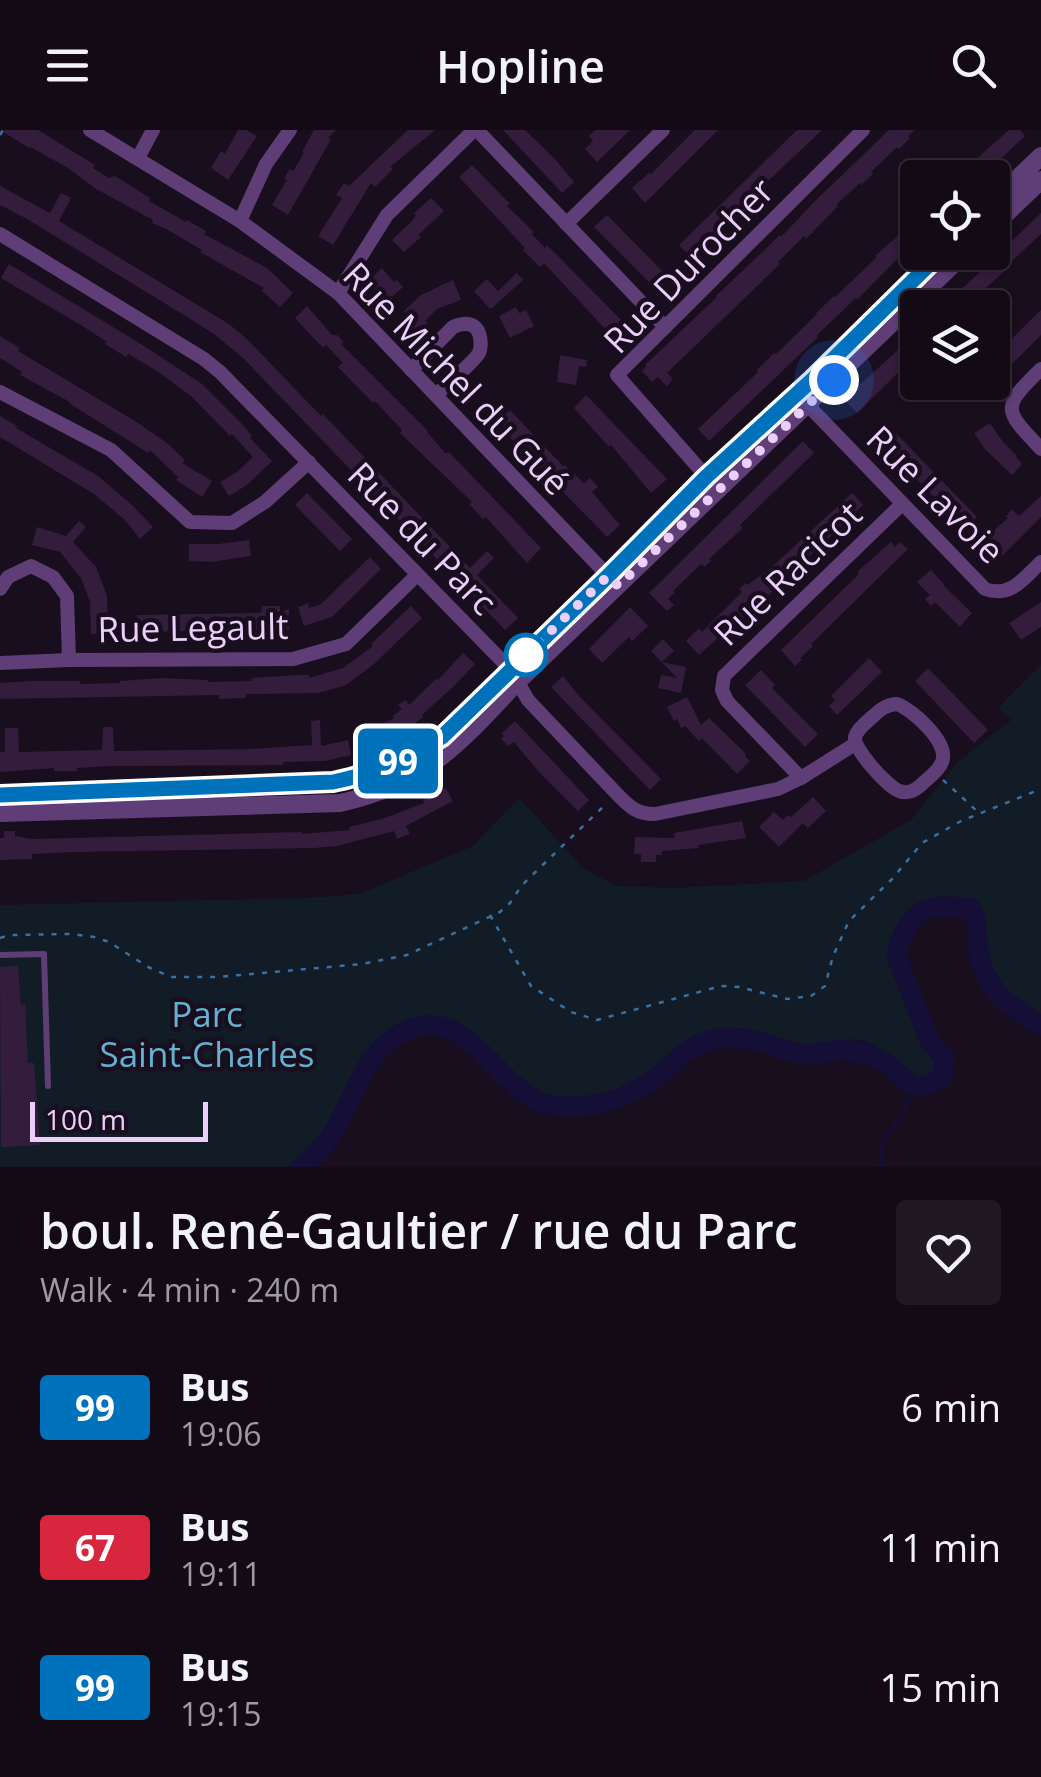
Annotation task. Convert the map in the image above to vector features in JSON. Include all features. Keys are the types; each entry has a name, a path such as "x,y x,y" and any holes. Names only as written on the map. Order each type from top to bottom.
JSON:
{"street":[{"name":"Rue Michel du Gué","path":"90,130 240,220 338,293 613,582"},
{"path":"138,158 153,130"},
{"path":"240,220 266,164 290,130"},
{"path":"338,293 387,215 475,130 665,327"},
{"path":"566,224 662,130"},
{"name":"Rue Durocher","path":"712,484 617,375 863,130"},
{"path":"1010,186 1041,156"},
{"path":"1010,210 1041,180"},
{"name":"Rue du Parc","path":"0,234 204,359 233,384 514,676 528,700 630,807 642,814 655,814 766,793 801,778 855,744"},
{"path":"802,400 925,270"},
{"path":"0,795 333,782 387,767 442,737 514,676 712,484 946,270"},
{"path":"411,370 452,327 468,324 476,328 481,339 479,353 436,395"},
{"path":"1041,369 1016,393 1011,405 1016,422 1041,449"},
{"path":"0,392 111,450 190,522 232,523 265,502 309,462"},
{"name":"Rue Lavoie","path":"802,400 984,589 996,593 1015,588 1041,562"},
{"name":"Rue Racicot","path":"801,778 727,701 722,690 724,676 902,504"},
{"path":"0,589 8,578 31,566 53,578 67,596 70,660"},
{"name":"Rue Legault","path":"0,662 293,658 346,644 417,575"},
{"path":"0,813 340,803 368,797 394,788 437,760 463,738 514,676"},
{"path":"897,704 939,741 944,758 934,772 916,790 900,792 855,744 855,737 882,708 897,704"}],"lane":[{"path":"0,956 44,954 48,1086"}],"path":[{"path":"934,772 980,813"},
{"path":"490,915 530,986 571,1012 597,1020 720,986 787,999 811,996 824,986 849,921 892,879 922,842 980,813 1041,790"},
{"path":"0,938 70,934 94,937 172,977 218,977 362,964 408,955 500,912 522,885 616,794"}],"green space":[{"name":"Parc Saint-Charles","path":"1041,664 1041,1026 1007,1003 992,986 981,963 976,922 970,908 941,907 921,912 907,928 896,955 930,1042 945,1058 930,1080 916,1080 866,1041 805,1044 726,1031 704,1035 684,1045 637,1083 620,1091 575,1099 548,1096 525,1084 467,1030 446,1019 422,1017 393,1029 372,1048 326,1129 288,1167 0,1167 0,905 359,894 473,846 519,798 584,869 617,886 674,888 804,881 911,820 959,761 1011,720 998,708"}],"building":[{"path":"0,130 38,130 109,178 115,176 150,198 149,201 267,268 293,293 280,307 262,291 264,288"},
{"path":"238,130 257,136 228,180 211,168 221,151 225,154"},
{"path":"314,130 336,130 328,138 331,139 288,215 272,205"},
{"path":"408,130 435,130 390,167 393,169 375,187 371,183 333,245 318,236 342,198 336,195 344,183 349,186"},
{"path":"503,130 525,130 574,182 562,193"},
{"path":"595,130 630,130 597,162 585,149 593,141 589,136"},
{"path":"695,130 718,130 645,203 632,188"},
{"path":"797,130 822,130 712,234 710,231 694,246 697,249 690,256 679,245"},
{"path":"889,130 915,130 667,373 673,379 667,386 658,377 652,382 642,371 645,365"},
{"path":"1009,130 1020,130 1025,136 999,160 975,160"},
{"path":"472,165 545,248 547,245 621,320 608,332 544,263 540,267 523,250 459,177"},
{"path":"0,186 50,213 61,193 71,198 59,221 229,324 247,339 470,568 487,551 494,558 477,575 518,618 505,630 243,358 192,320 0,205"},
{"path":"431,198 444,211 404,252 392,240"},
{"path":"1041,213 1041,234 1010,263 1010,243"},
{"path":"607,215 667,276 655,288 594,227"},
{"path":"900,234 900,256 709,441 698,429"},
{"path":"9,264 202,384 272,461 229,496 220,482 253,457 232,434 157,371 128,354 126,357 1,278"},
{"path":"382,268 403,287 386,302 367,282"},
{"path":"982,270 1006,270 984,290 961,290"},
{"path":"517,273 523,280 492,308 474,291 487,279 498,291"},
{"path":"453,280 461,300 437,309 414,336 400,322 408,315 404,311 421,295"},
{"path":"307,306 541,548 527,563 486,517 483,519 469,504 472,502 400,433 402,430 375,401 338,367 343,363 326,345 323,348 295,318"},
{"path":"516,307 519,313 526,310 534,326 510,338 499,316"},
{"path":"1041,310 1041,335 1010,366 1010,340"},
{"path":"0,336 167,443 185,460 182,463 212,481 202,497 176,480 178,477 150,450 148,453 20,375 22,372 0,358"},
{"path":"900,348 900,371 857,413 844,399"},
{"path":"560,355 587,360 586,367 579,366 576,385 557,382"},
{"path":"586,395 667,479 651,493 574,408"},
{"path":"510,410 563,466 584,483 590,478 598,487 592,492 620,525 607,537 501,428 504,426 499,421"},
{"path":"0,416 98,476 153,527 140,539 126,521 94,494 0,437"},
{"path":"990,423 1022,464 1012,475 974,433"},
{"path":"887,424 977,517 965,529 875,436"},
{"path":"803,441 814,453 740,525 743,528 711,561 704,567 701,564 673,591 668,599 674,605 667,611 649,593"},
{"path":"307,493 352,539 340,551 295,505"},
{"path":"852,493 863,505 748,615 699,655 686,641 699,628 702,632 742,592 739,589 773,566"},
{"path":"1041,496 1041,517 996,562 979,544 1008,518 1012,509 1019,516"},
{"path":"79,521 86,527 73,542 96,567 107,596 108,634 91,634 90,602 81,578 60,552 32,545 37,527 66,536"},
{"path":"249,540 251,556 189,561 189,544"},
{"path":"891,542 895,547 900,542 908,549 811,644 795,666 781,650"},
{"path":"370,557 381,569 332,617 304,626 298,607 321,604"},
{"path":"931,570 972,613 960,627 935,602 931,606 925,599 930,595 917,582"},
{"path":"1041,602 1041,627 1021,640 1009,623"},
{"path":"262,606 280,606 280,612 289,609 289,629 137,632 137,615 261,613"},
{"path":"411,606 422,618 374,664 346,685 318,693 246,694 246,698 219,699 219,695 0,699 0,683 120,683 162,678 252,681 298,675 309,678 343,668 373,646"},
{"path":"630,607 648,626 632,641 629,637 602,663 589,649"},
{"path":"663,639 674,651 662,662 686,667 681,693 658,688 661,675 677,678 651,651"},
{"path":"463,653 475,664 454,686 397,737 368,750 361,734 394,718 402,709 398,705 406,700 409,705"},
{"path":"869,658 882,672 837,715 829,706 835,700 831,696"},
{"path":"928,668 988,730 974,743 915,681"},
{"path":"761,670 775,685 772,688 818,734 805,747 745,685"},
{"path":"563,676 661,779 650,790 551,687"},
{"path":"687,697 701,725 709,718 746,754 750,761 737,774 702,738 699,741 685,726 681,728 677,719 674,721 667,707"},
{"path":"320,720 321,746 348,740 351,755 283,765 110,766 77,771 54,768 0,772 5,728 18,728 19,752 102,750 103,727 113,727 114,751 252,749 312,745 311,721"},
{"path":"515,721 589,800 578,811 514,742 508,746 501,739"},
{"path":"446,788 453,801 406,826 410,834 397,839 394,831 314,848 74,852 0,860 0,838 4,838 4,831 15,831 15,836 32,839 350,830 349,827 424,803 423,800"},
{"path":"813,797 826,811 808,828 803,823 779,847 759,827 774,812 783,820 791,817"},
{"path":"742,821 746,838 662,851 662,855 656,855 656,862 641,862 641,854 634,854 635,837 675,838 674,833"},
{"path":"18,966 21,1005 25,1004 28,1063 34,1063 40,1145 1,1147 0,967"}],"waterway":[{"path":"302,1167 328,1140 362,1076 382,1048 413,1028 434,1025 469,1041 533,1098 566,1107 622,1097 647,1084 694,1047 727,1038 754,1040 804,1054 865,1052 912,1084 931,1084 942,1078 945,1058 930,1042 896,955 913,919 930,909 970,908 976,922 981,963 992,986 1041,1026"},
{"path":"885,1167 881,1161 883,1142 915,1087"}],"bus line":[{"name":"99","path":"0,795 333,782 387,767 418,751 442,737 924,270"}],"route":[{"path":"526,655 608,576 618,586 834,380"}]}
